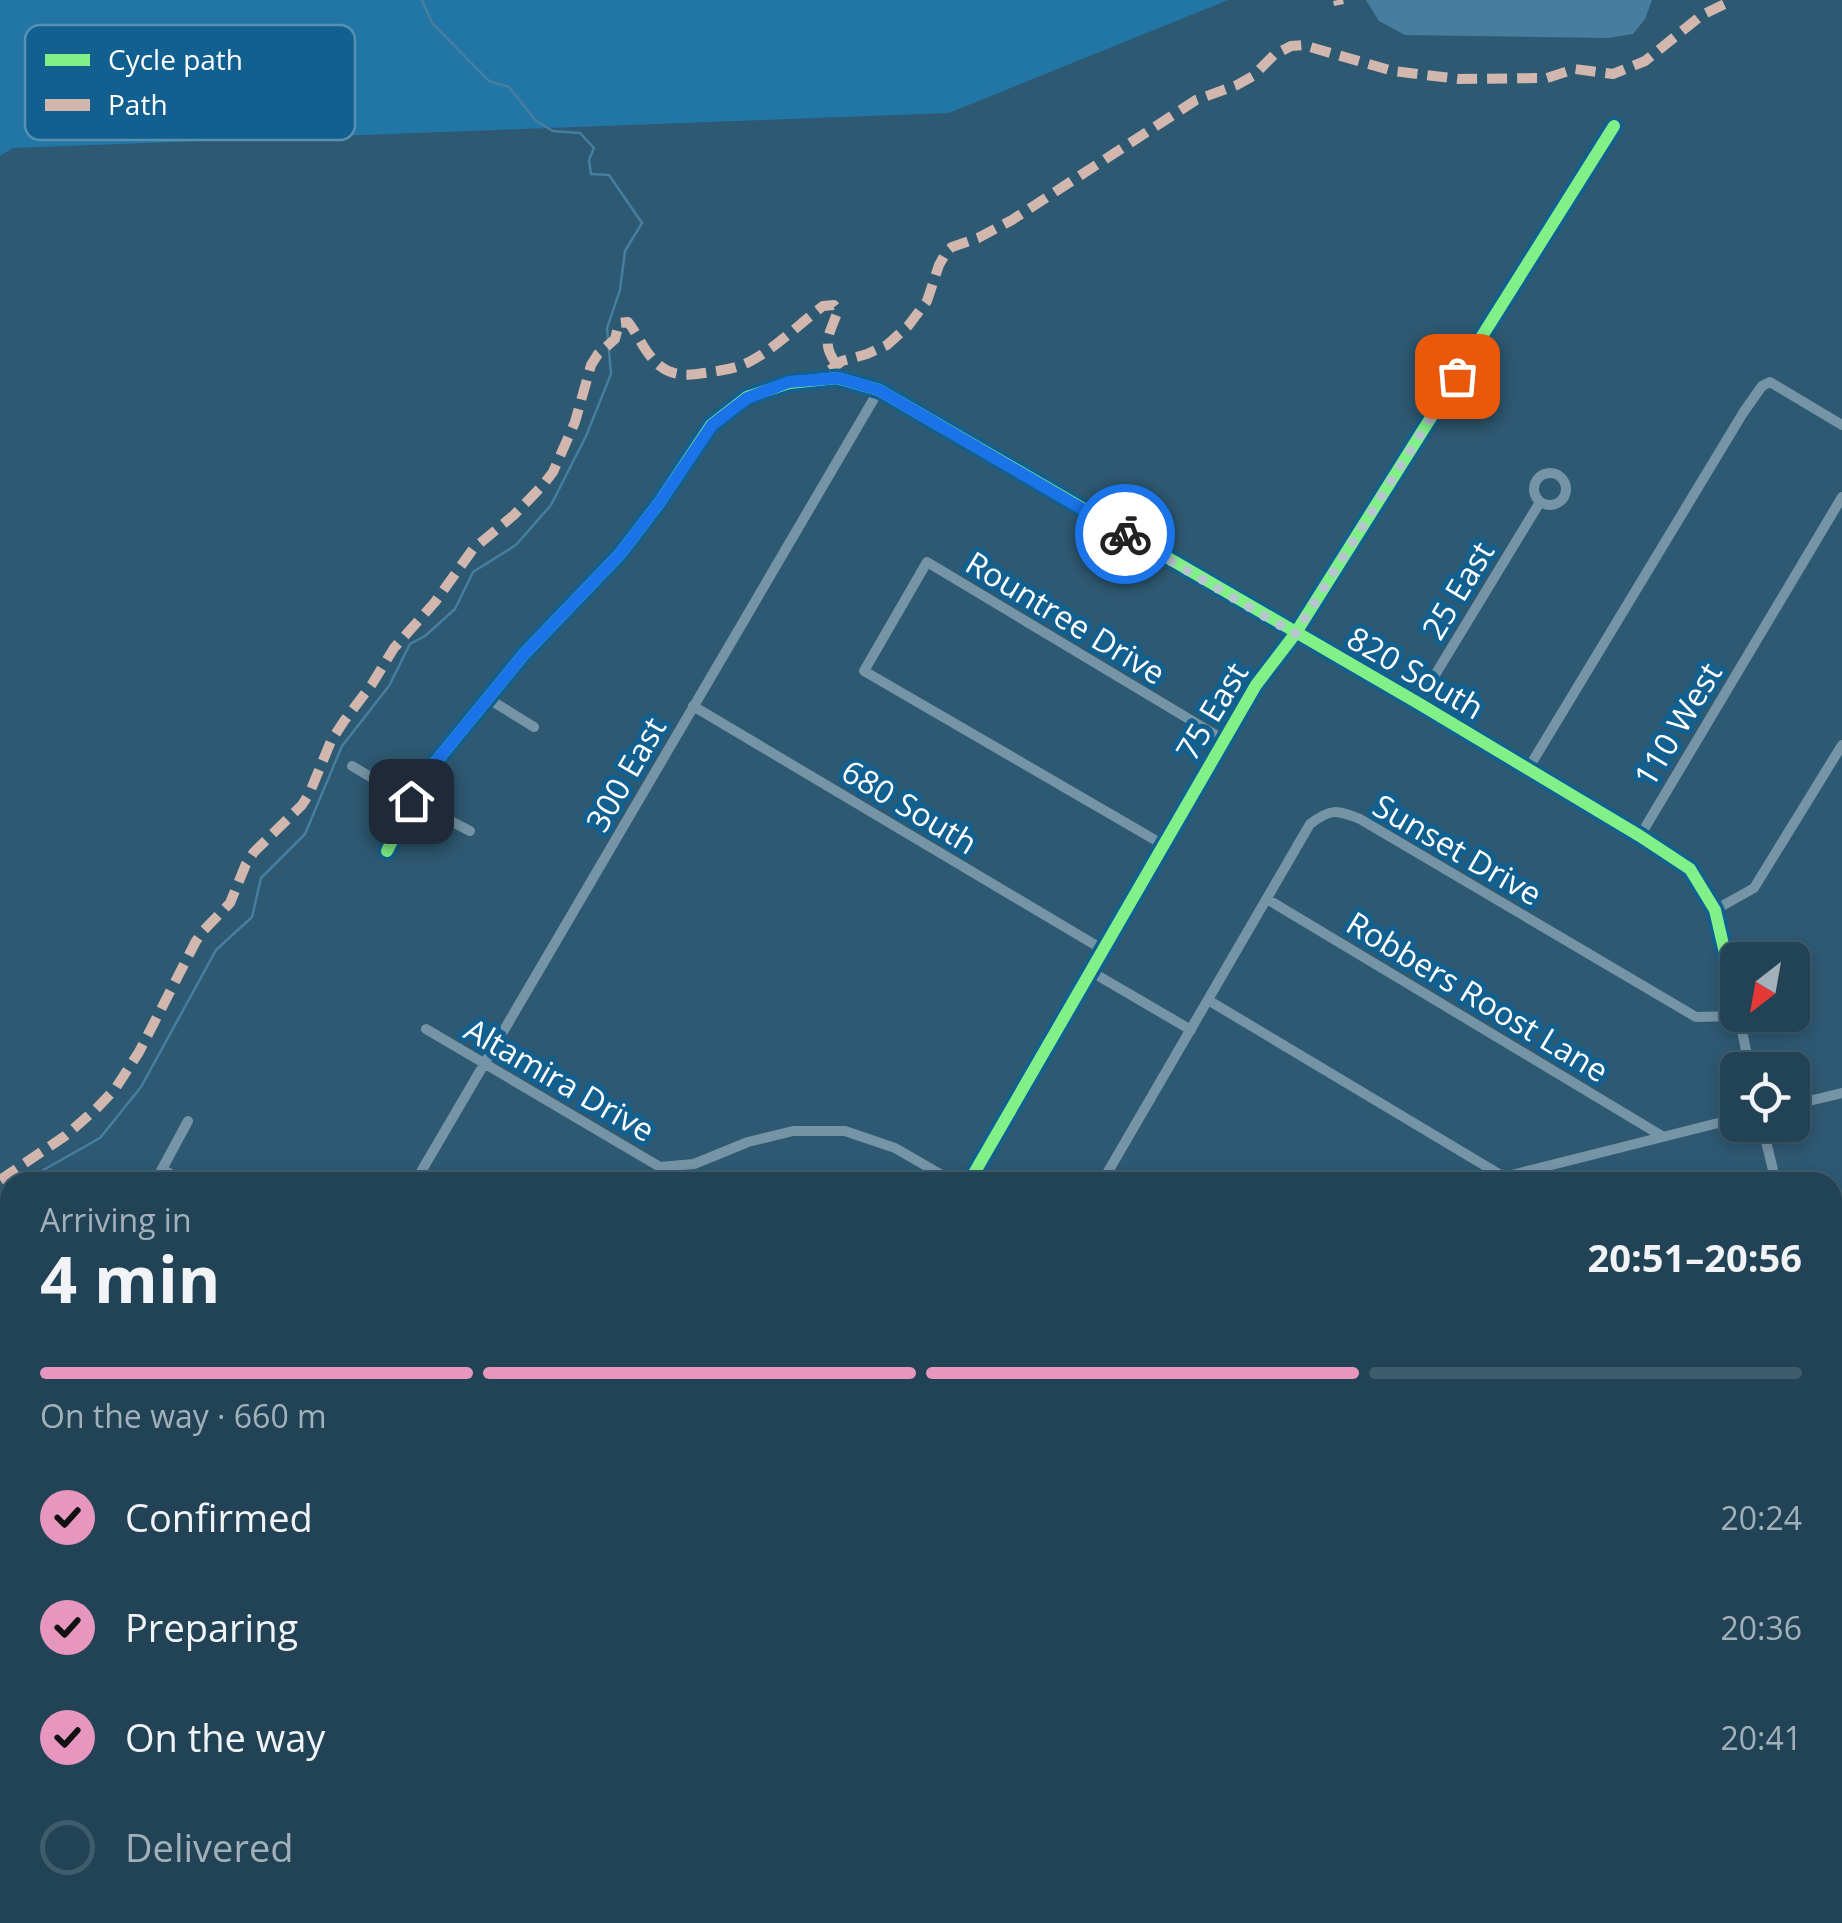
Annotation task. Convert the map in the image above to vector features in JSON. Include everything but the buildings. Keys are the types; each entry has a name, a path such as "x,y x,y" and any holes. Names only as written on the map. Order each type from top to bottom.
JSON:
{"street":[{"name":"75 East","path":"975,1172 1256,685 1295,634 1614,126"},
{"name":"820 South","path":"387,850 425,775 524,654 620,554 712,425 747,398 789,382 838,378 879,390 1640,836 1690,869 1715,910 1722,942"},
{"path":"1528,769 1762,386 1770,382 1842,425"},
{"name":"300 East","path":"423,1172 879,390"},
{"name":"110 West","path":"1640,836 1842,497"},
{"name":"25 East","path":"1418,704 1540,502"},
{"name":"Rountree Drive","path":"1162,844 864,671 913,584 927,562 1224,740"},
{"path":"489,699 534,728"},
{"name":"680 South","path":"692,706 1102,949"},
{"path":"1715,910 1754,888 1842,746"},
{"path":"352,766 470,831"},
{"name":"Sunset Drive","path":"1108,1172 1310,824 1326,812 1341,811 1360,819 1696,1017 1720,1015"},
{"name":"Robbers Roost Lane","path":"1267,899 1662,1136"},
{"path":"1090,971 1190,1030"},
{"path":"1208,1000 1492,1172"},
{"name":"Altamira Drive","path":"426,1029 660,1167 694,1164 748,1142 794,1131 845,1132 895,1148 937,1172"},
{"path":"1810,1101 1842,1093"},
{"path":"160,1172 188,1120"},
{"path":"1534,1172 1720,1122"},
{"path":"1766,1142 1774,1172"},
{"path":"162,1169 167,1172"}],"shaded area":[{"path":"0,0 1228,0 949,113 355,135 355,25 25,25 25,140 227,140 13,148 0,156"},
{"path":"1366,0 1652,0 1645,19 1633,34 1608,38 1405,35 1379,21"}],"waterway":[{"path":"40,1172 100,1138 141,1087 216,950 252,917 261,878 305,834 342,746 389,686 410,644 455,609 473,572 516,545 551,505 586,436 611,374 607,328 620,290 625,251 642,223 609,175 591,174 589,160 594,148 580,133 553,131 536,121 509,87 489,81 432,23 422,0"}],"marked path":[{"path":"1338,0 1339,5"},
{"path":"830,370 842,361 887,345 908,326 927,301 939,265 952,247 1012,220 1196,100 1253,76 1274,55 1291,46 1303,45 1393,71 1459,79 1547,78 1575,69 1613,74 1645,61 1702,15 1733,0"},
{"path":"12,1172 65,1136 115,1089 139,1052 196,941 230,903 254,852 302,805 331,741 394,648 435,602 473,549 514,515 553,472 575,422 591,365 615,339 619,323 628,322 660,366 692,375 749,362 823,306 834,305 838,310 828,344 837,365"}],"cycle path":[{"path":"975,1172 1256,685 1295,634 1614,126"},
{"path":"387,851 425,775 524,654 620,554 711,425 747,397 789,383 837,378 879,390 1640,836 1690,869 1715,910 1722,942"}],"way so far":[{"path":"1125,534 1295,634 1457,376"}],"route":[{"path":"411,801 425,775 524,654 620,554 712,425 747,398 789,382 838,378 879,390 1125,534"}]}
